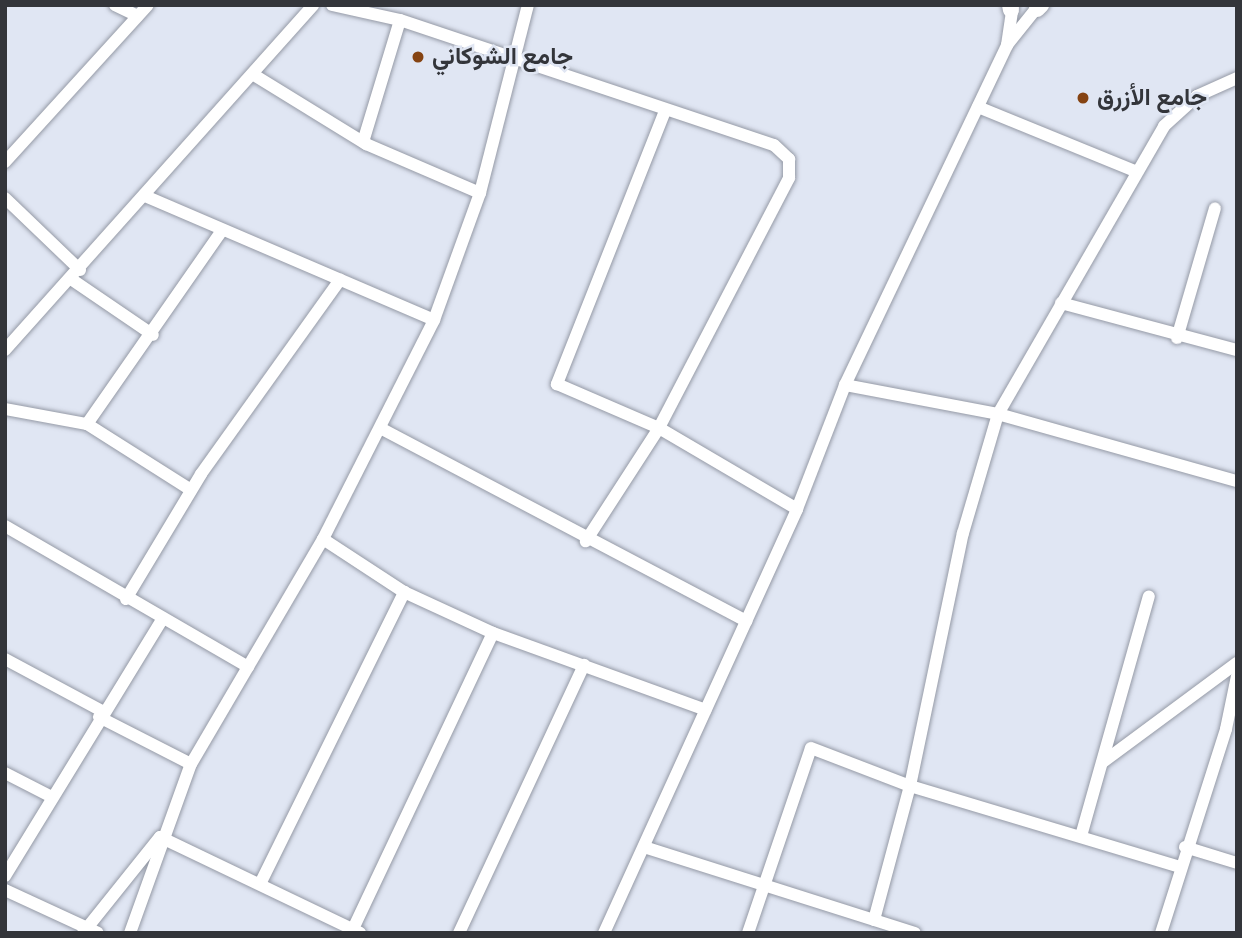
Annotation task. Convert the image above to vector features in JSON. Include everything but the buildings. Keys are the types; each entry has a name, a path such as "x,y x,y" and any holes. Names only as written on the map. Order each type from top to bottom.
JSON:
{"street":[{"path":"115,5 138,16"},
{"path":"5,162 148,5"},
{"path":"5,351 76,275 313,5"},
{"path":"332,5 400,20 515,61 774,145 789,159 789,178 659,428 586,541"},
{"path":"130,933 160,837 191,764 323,538 382,429 434,320 480,193 528,5"},
{"path":"1007,45 1012,7"},
{"path":"604,933 797,509 845,385 1007,45 1039,7"},
{"path":"363,142 400,20"},
{"path":"254,75 363,142 480,193"},
{"path":"874,920 911,786 963,533 998,414 1135,171 1164,126 1198,96 1237,78"},
{"path":"978,107 1135,171"},
{"path":"665,111 557,384 659,428 797,509"},
{"path":"145,196 220,233 434,320"},
{"path":"5,198 76,275 153,335"},
{"path":"1177,338 1215,208"},
{"path":"86,424 153,335 220,233"},
{"path":"126,599 191,490 340,280"},
{"path":"1061,303 1177,338 1237,350"},
{"path":"845,385 998,414 1237,481"},
{"path":"5,408 86,424 191,490"},
{"path":"382,429 586,541 746,621"},
{"path":"8,533 248,667"},
{"path":"323,538 404,593 492,633 706,710"},
{"path":"260,884 404,593"},
{"path":"1081,836 1149,596"},
{"path":"5,876 100,714 162,620"},
{"path":"160,837 356,931 492,633"},
{"path":"5,659 191,764"},
{"path":"1103,762 1237,663"},
{"path":"459,933 584,665"},
{"path":"1161,933 1185,847 1231,731 1237,676"},
{"path":"748,933 762,883 811,748 911,786 1180,867"},
{"path":"5,773 50,796"},
{"path":"84,930 160,837"},
{"path":"644,847 915,933"},
{"path":"1185,847 1237,863"},
{"path":"5,890 84,930 98,933"}],"place":[{"name":"جامع الشوكاني","path":"418,57"},
{"name":"جامع الأزرق","path":"1083,98"}]}
